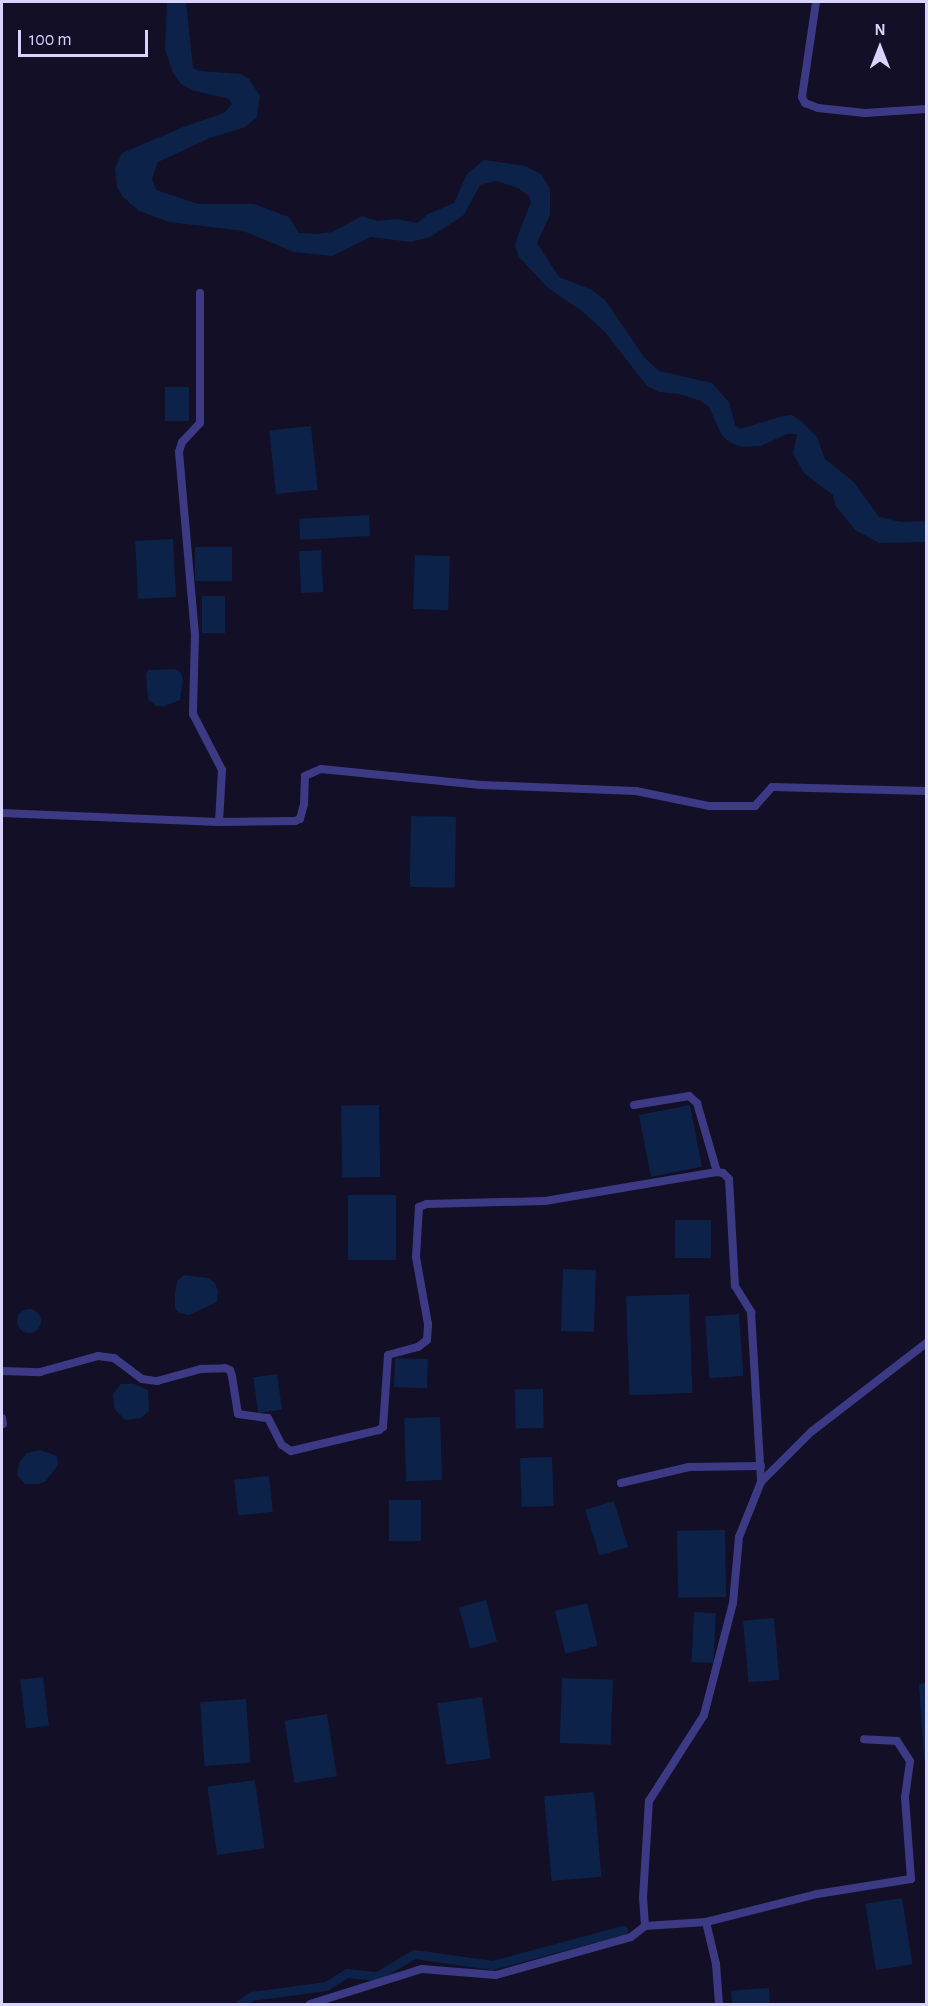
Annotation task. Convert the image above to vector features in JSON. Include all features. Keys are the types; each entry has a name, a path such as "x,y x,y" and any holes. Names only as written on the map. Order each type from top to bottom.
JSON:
{"street":[{"path":"816,2 802,97 805,103 818,108 865,113 927,109"},
{"path":"200,293 200,423 182,442 179,452 195,635 193,714 222,770 219,822"},
{"path":"2,813 219,822 296,821 300,819 304,804 305,776 321,769 482,785 636,791 709,806 755,806 772,787 927,791"},
{"path":"633,1106 689,1096 697,1103 717,1172"},
{"path":"2,1371 40,1372 98,1356 114,1358 142,1379 157,1381 201,1369 225,1368 230,1370 232,1376 238,1414 268,1418 282,1445 291,1451 380,1430 383,1422 388,1355 418,1347 427,1340 428,1324 416,1257 419,1207 427,1204 545,1201 717,1172 729,1179 735,1287 751,1312 761,1482 739,1537 733,1603 704,1715 649,1801 643,1898 645,1926"},
{"path":"761,1482 811,1432 927,1343"},
{"path":"621,1483 690,1467 761,1466"},
{"path":"310,2004 422,1969 496,1975 631,1937 645,1926 706,1922 817,1894 911,1879 905,1797 909,1761 897,1741 864,1739"},
{"path":"706,1922 716,1964 719,2004"}],"water":[{"path":"167,2 186,2 193,68 200,71 241,74 249,79 260,96 257,117 245,127 210,138 158,162 152,179 156,190 198,204 254,204 289,217 299,233 316,234 332,232 362,216 377,221 396,219 417,223 428,214 454,203 467,174 484,160 526,166 542,175 550,189 550,215 537,243 559,277 592,290 605,300 644,357 659,371 712,383 729,402 735,425 740,429 792,415 817,437 825,459 853,481 879,517 901,522 926,521 926,542 879,543 855,530 835,505 833,495 804,473 793,454 797,434 787,434 761,446 742,447 729,442 721,434 709,407 701,401 679,394 659,392 647,386 605,332 582,311 548,288 519,257 515,246 531,202 529,196 518,188 496,181 480,185 464,215 430,237 411,242 371,237 332,256 294,252 243,231 169,222 139,211 123,197 117,187 115,168 122,153 224,113 232,104 229,99 192,90 181,84 173,73 165,49"},
{"path":"165,387 189,387 189,421 165,421"},
{"path":"311,426 318,490 276,494 269,430"},
{"path":"369,515 370,536 300,540 299,519"},
{"path":"173,539 176,597 138,599 135,541"},
{"path":"195,547 232,547 232,581 195,581"},
{"path":"321,550 323,592 301,593 299,551"},
{"path":"415,555 450,556 448,610 413,609"},
{"path":"202,596 225,596 225,633 202,633"},
{"path":"176,669 181,673 183,680 180,700 165,706 156,706 148,699 146,675 148,670"},
{"path":"411,816 456,817 455,888 410,887"},
{"path":"379,1105 380,1177 342,1178 341,1106"},
{"path":"690,1105 702,1167 651,1177 639,1115"},
{"path":"348,1195 396,1195 396,1260 348,1260"},
{"path":"675,1220 711,1220 711,1258 675,1258"},
{"path":"563,1269 596,1270 594,1332 561,1331"},
{"path":"184,1275 209,1278 215,1283 218,1291 217,1302 189,1315 179,1313 175,1308 175,1294 177,1281"},
{"path":"689,1294 692,1393 629,1395 626,1296"},
{"path":"29,1309 34,1310 40,1316 40,1326 34,1332 29,1333 24,1332 18,1326 17,1321 18,1316 24,1310"},
{"path":"739,1314 743,1376 709,1378 705,1316"},
{"path":"395,1358 428,1359 427,1388 394,1387"},
{"path":"277,1374 282,1410 258,1413 253,1377"},
{"path":"121,1384 134,1384 148,1390 149,1411 141,1418 125,1420 114,1408 113,1394"},
{"path":"515,1389 543,1389 544,1428 516,1428"},
{"path":"440,1417 442,1480 406,1481 404,1418"},
{"path":"40,1450 57,1456 58,1465 45,1482 25,1484 17,1475 19,1463 27,1453"},
{"path":"552,1457 554,1506 522,1507 520,1458"},
{"path":"269,1476 273,1512 238,1515 234,1480"},
{"path":"389,1500 421,1500 421,1541 389,1541"},
{"path":"614,1501 628,1547 599,1556 585,1510"},
{"path":"725,1530 726,1597 678,1598 677,1531"},
{"path":"486,1600 497,1642 470,1649 459,1607"},
{"path":"587,1603 598,1646 566,1654 555,1611"},
{"path":"694,1612 716,1613 713,1663 691,1662"},
{"path":"774,1618 779,1680 749,1682 743,1621"},
{"path":"43,1677 49,1726 26,1728 20,1680"},
{"path":"562,1678 613,1680 611,1745 560,1743"},
{"path":"926,1683 926,1759 924,1760 919,1684"},
{"path":"482,1697 491,1758 446,1765 437,1703"},
{"path":"246,1699 250,1763 205,1766 200,1702"},
{"path":"327,1714 337,1776 294,1783 285,1721"},
{"path":"255,1780 265,1848 217,1855 207,1787"},
{"path":"594,1792 601,1877 552,1881 544,1796"},
{"path":"902,1898 912,1964 876,1970 865,1904"},
{"path":"769,1988 770,2004 732,2004 731,1991"}],"waterway":[{"path":"240,2004 251,1996 326,1986 347,1973 377,1976 414,1954 492,1965 623,1930"}]}
